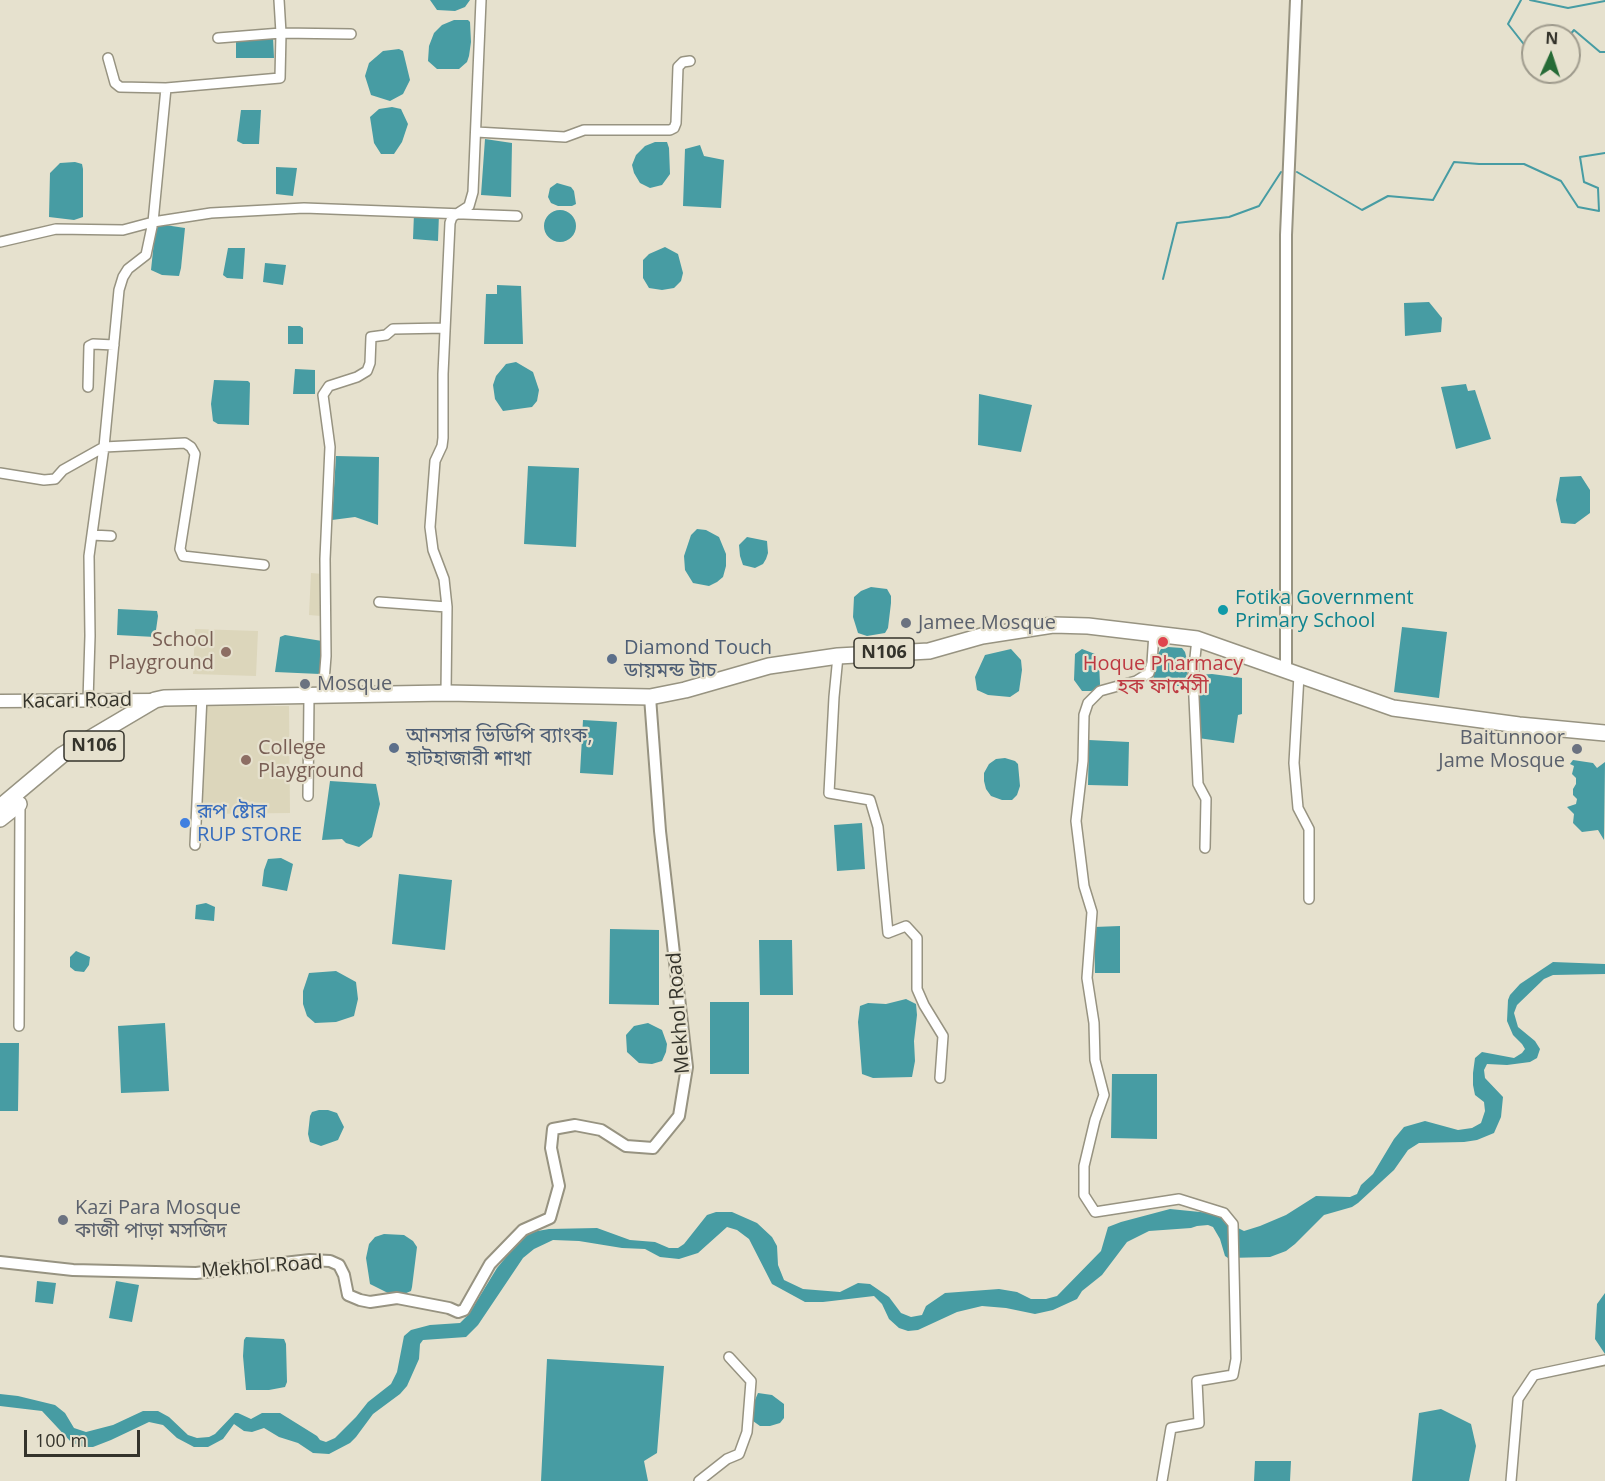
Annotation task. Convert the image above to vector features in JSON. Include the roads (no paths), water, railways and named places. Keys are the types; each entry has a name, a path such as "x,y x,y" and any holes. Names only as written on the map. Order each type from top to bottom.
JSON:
{"highway":[{"name":"N106","path":"0,807 62,756 147,713 157,704 202,696 446,693 650,697 685,690 769,666 838,656 929,651 982,636 1053,625 1088,626 1197,639 1393,708 1553,729 1605,733"},
{"path":"1553,729 1605,724"},
{"name":"N106","path":"0,819 111,730"}],"main road":[{"name":"Kacari Road","path":"0,701 157,704"}],"street":[{"path":"108,57 114,83 120,87 166,88 280,78 279,0"},
{"path":"446,693 447,606 444,579 433,550 430,527 435,462 443,438 450,223 452,216 469,206 472,199 481,0"},
{"path":"1296,0 1286,235 1294,763 1298,808 1309,829 1309,899"},
{"path":"218,38 281,33 351,34"},
{"path":"476,132 565,136 584,130 670,130 676,123 678,67 683,62 690,61"},
{"path":"88,701 89,556 104,447 119,290 128,269 146,255 153,222 166,88"},
{"path":"0,243 56,229 123,230 153,222 211,213 304,208 517,216"},
{"path":"308,796 316,696 327,656 325,559 330,447 323,395 329,386 357,378 367,371 370,363 371,337 386,335 393,328 445,328"},
{"path":"88,387 89,346 93,344 114,345"},
{"path":"0,473 44,480 55,479 63,471 104,447 185,443 195,454 180,549 183,555 264,565"},
{"path":"92,535 111,536"},
{"path":"379,602 447,606"},
{"path":"1154,633 1149,674 1136,681 1100,691 1088,703 1084,715 1083,761 1076,821 1084,886 1092,912 1087,978 1094,1023 1095,1060 1104,1095 1095,1120 1084,1166 1084,1195 1095,1212 1179,1199 1224,1213 1233,1224 1236,1359 1233,1375 1197,1381 1199,1423 1171,1428 1162,1481"},
{"path":"1197,639 1193,676 1198,784 1206,799 1204,848"},
{"path":"838,656 829,793 870,800 878,827 888,933 906,926 917,938 917,988 924,1005 943,1036 940,1078"},
{"path":"195,845 202,696"},
{"name":"Mekhol Road","path":"0,1262 73,1270 196,1273 310,1260 330,1262 339,1265 344,1275 348,1295 360,1300 370,1302 397,1298 449,1308 458,1312 464,1310 490,1264 523,1230 550,1218 559,1186 551,1148 553,1129 574,1125 601,1130 626,1146 652,1148 679,1116 687,1068 660,831 650,697"},
{"path":"19,1026 20,803"},
{"path":"699,1481 727,1459 738,1454 747,1432 751,1381 729,1357"},
{"path":"1511,1481 1518,1399 1534,1375 1605,1360"}],"water":[{"path":"430,0 470,0 465,7 455,11 437,10"},
{"path":"454,20 470,22 471,42 467,62 459,69 437,69 428,61 429,46 434,33 442,25"},
{"path":"273,37 274,58 236,58 236,41"},
{"path":"399,49 403,51 410,80 403,94 390,101 371,95 365,76 369,63 383,51"},
{"path":"392,107 401,109 408,124 402,142 394,154 381,154 374,143 370,117 379,109"},
{"path":"241,110 261,110 259,144 243,144 237,141"},
{"path":"485,139 512,143 511,197 481,195"},
{"path":"655,142 667,142 670,174 662,185 650,188 640,183 632,165 636,155 645,146"},
{"path":"700,145 704,156 724,160 721,208 683,206 685,149"},
{"path":"60,163 82,164 83,169 83,217 74,220 49,217 50,173"},
{"path":"276,167 297,168 293,196 276,194"},
{"path":"557,183 571,187 576,204 558,206 551,203 548,197 550,188"},
{"path":"560,210 571,215 576,226 571,237 560,242 549,237 544,226 549,215"},
{"path":"414,213 439,214 438,241 413,239"},
{"path":"159,225 185,228 179,276 162,275 151,270 155,232"},
{"path":"665,247 678,254 683,273 681,281 674,288 662,290 649,288 643,278 643,260 649,254"},
{"path":"228,248 245,248 243,279 227,278 223,275"},
{"path":"265,263 286,265 283,285 263,282"},
{"path":"497,285 521,286 523,344 484,344 486,294 497,294"},
{"path":"1429,302 1442,318 1441,332 1405,336 1404,303"},
{"path":"288,326 303,328 303,344 288,344"},
{"path":"516,362 533,372 539,390 537,401 532,407 503,411 495,399 493,385 496,376 506,364"},
{"path":"295,369 315,370 315,394 293,394"},
{"path":"214,380 248,381 250,383 249,425 218,424 213,421 211,404"},
{"path":"1466,384 1468,391 1475,390 1491,439 1456,449 1441,387"},
{"path":"979,394 1032,405 1021,452 978,445"},
{"path":"336,456 379,457 378,525 355,517 332,520"},
{"path":"528,466 579,468 576,547 524,544"},
{"path":"1581,476 1590,490 1590,513 1575,524 1561,523 1556,500 1560,477"},
{"path":"697,529 706,530 719,537 726,554 723,577 709,586 693,583 685,570 684,556 691,535"},
{"path":"747,537 767,541 766,559 763,564 755,568 743,565 740,556 739,545"},
{"path":"871,587 887,589 891,596 891,603 888,628 885,633 867,636 858,633 853,617 854,597"},
{"path":"118,609 157,611 155,637 117,635"},
{"path":"1402,627 1447,632 1439,698 1394,692"},
{"path":"285,635 322,641 320,674 275,672 280,637"},
{"path":"1182,648 1185,652 1189,668 1184,683 1179,686 1161,686 1154,682 1153,672 1158,654 1161,649"},
{"path":"1011,649 1021,660 1019,691 1010,697 988,695 977,690 975,677 985,655"},
{"path":"1082,649 1095,654 1099,662 1099,689 1082,691 1074,680 1075,654"},
{"path":"1212,674 1242,678 1242,714 1238,715 1234,743 1198,738 1197,675"},
{"path":"583,720 617,722 613,775 580,773"},
{"path":"1089,740 1129,742 1128,786 1088,785"},
{"path":"1005,758 1018,764 1020,786 1017,795 1012,800 1002,800 991,796 984,781 984,773 989,764 996,759"},
{"path":"1573,760 1593,763 1597,768 1605,762 1604,840 1598,830 1582,832 1573,823 1574,814 1567,807 1576,804 1577,799 1573,795 1576,778 1572,774 1574,766 1570,764"},
{"path":"330,781 376,784 380,804 372,837 359,847 346,843 342,839 322,840"},
{"path":"862,823 865,869 837,871 834,825"},
{"path":"281,858 293,864 287,891 262,886 268,859"},
{"path":"399,874 452,880 445,950 392,944"},
{"path":"206,903 215,907 214,921 195,919 196,905"},
{"path":"1120,926 1120,973 1095,973 1094,927"},
{"path":"610,929 659,930 659,1005 609,1004"},
{"path":"759,940 792,940 793,995 760,995"},
{"path":"76,951 90,957 89,965 84,972 75,971 70,967 70,957"},
{"path":"1553,962 1605,964 1605,974 1553,975 1544,979 1517,1005 1514,1013 1518,1027 1535,1041 1540,1049 1537,1058 1530,1062 1507,1065 1487,1064 1484,1070 1485,1078 1503,1097 1501,1117 1494,1133 1477,1140 1464,1142 1419,1143 1408,1150 1394,1170 1358,1203 1324,1215 1286,1251 1270,1257 1228,1258 1225,1256 1220,1239 1213,1227 1208,1225 1149,1231 1127,1242 1102,1275 1082,1291 1077,1299 1053,1310 1035,1314 982,1306 957,1312 918,1330 908,1331 899,1328 889,1319 882,1304 874,1296 805,1302 772,1284 749,1239 737,1230 727,1227 698,1253 679,1259 660,1257 645,1249 553,1240 534,1249 523,1258 478,1325 466,1337 423,1340 420,1344 419,1359 407,1386 373,1414 350,1443 329,1454 313,1453 298,1443 279,1437 264,1428 252,1432 244,1431 234,1424 223,1439 208,1447 194,1447 177,1438 163,1425 149,1422 93,1447 83,1447 71,1442 42,1411 0,1406 0,1394 55,1405 65,1413 74,1428 86,1432 113,1425 143,1411 158,1411 169,1417 188,1435 197,1438 215,1434 235,1413 251,1419 262,1413 280,1413 326,1442 335,1438 368,1402 391,1384 397,1372 404,1336 411,1330 430,1325 460,1323 469,1314 497,1268 526,1233 549,1229 597,1228 630,1240 655,1242 669,1248 678,1248 684,1244 707,1215 716,1212 732,1212 757,1223 772,1237 777,1246 778,1265 784,1280 803,1289 840,1292 858,1283 870,1284 889,1297 901,1313 911,1317 922,1315 926,1306 945,1293 999,1289 1017,1292 1031,1299 1057,1296 1101,1251 1108,1227 1170,1209 1210,1213 1221,1218 1230,1229 1236,1227 1244,1231 1286,1215 1316,1196 1350,1197 1357,1194 1361,1185 1373,1174 1404,1127 1425,1121 1458,1130 1472,1128 1481,1123 1485,1111 1484,1102 1475,1095 1473,1085 1475,1058 1482,1052 1514,1058 1522,1053 1525,1049 1513,1035 1507,1021 1508,1000 1520,984"},
{"path":"336,971 356,982 358,999 354,1016 336,1022 315,1023 307,1016 303,1004 303,991 309,973"},
{"path":"906,999 916,1004 917,1015 912,1077 873,1078 862,1074 858,1022 860,1006 868,1003 886,1004"},
{"path":"710,1002 749,1002 749,1074 710,1074"},
{"path":"165,1023 169,1091 121,1093 118,1026"},
{"path":"648,1023 662,1030 667,1044 662,1061 652,1064 639,1063 627,1052 626,1035 634,1026"},
{"path":"0,1043 19,1043 18,1111 0,1111"},
{"path":"1112,1074 1157,1074 1157,1139 1111,1138"},
{"path":"319,1110 337,1113 344,1127 338,1140 321,1146 310,1142 308,1134 310,1116 312,1112"},
{"path":"384,1234 404,1235 417,1247 411,1291 404,1294 388,1293 370,1284 366,1258 369,1244 375,1237"},
{"path":"37,1281 56,1283 53,1304 35,1302"},
{"path":"116,1281 139,1285 132,1322 109,1318"},
{"path":"1605,1293 1605,1354 1595,1339 1597,1304"},
{"path":"246,1337 284,1339 287,1382 285,1387 246,1390 243,1356"},
{"path":"547,1359 664,1366 657,1453 644,1461 648,1481 541,1481"},
{"path":"758,1393 772,1395 784,1404 784,1418 780,1423 760,1426 753,1421 751,1409"},
{"path":"1441,1409 1471,1424 1476,1446 1469,1481 1412,1481 1419,1413"},
{"path":"1255,1461 1291,1461 1290,1481 1254,1481"}],"waterway":[{"path":"1521,0 1508,24 1521,41"},
{"path":"1530,0 1568,8 1605,1"},
{"path":"1581,36 1600,52 1605,52"},
{"path":"1297,172 1362,210 1388,196 1433,200 1454,162 1524,164 1561,181 1578,207 1599,211 1598,188 1584,182 1580,157 1605,153"},
{"path":"1163,279 1177,223 1229,217 1259,206 1281,172"}],"place":[{"name":"Fotika Government Primary School","path":"1223,610"},
{"name":"Jamee Mosque","path":"906,623"},
{"name":"Hoque Pharmacy হক ফার্মেসী","path":"1163,642"},
{"name":"School Playground","path":"226,652"},
{"name":"Diamond Touch ডায়মন্ড টাচ","path":"612,659"},
{"name":"Mosque","path":"305,684"},
{"name":"আনসার ভিডিপি ব্যাংক, হাটহাজারী শাখা","path":"394,748"},
{"name":"Baitunnoor Jame Mosque","path":"1577,749"},
{"name":"College Playground","path":"246,760"},
{"name":"রূপ ষ্টোর RUP STORE","path":"185,823"},
{"name":"Kazi Para Mosque কাজী পাড়া মসজিদ","path":"63,1220"}]}
